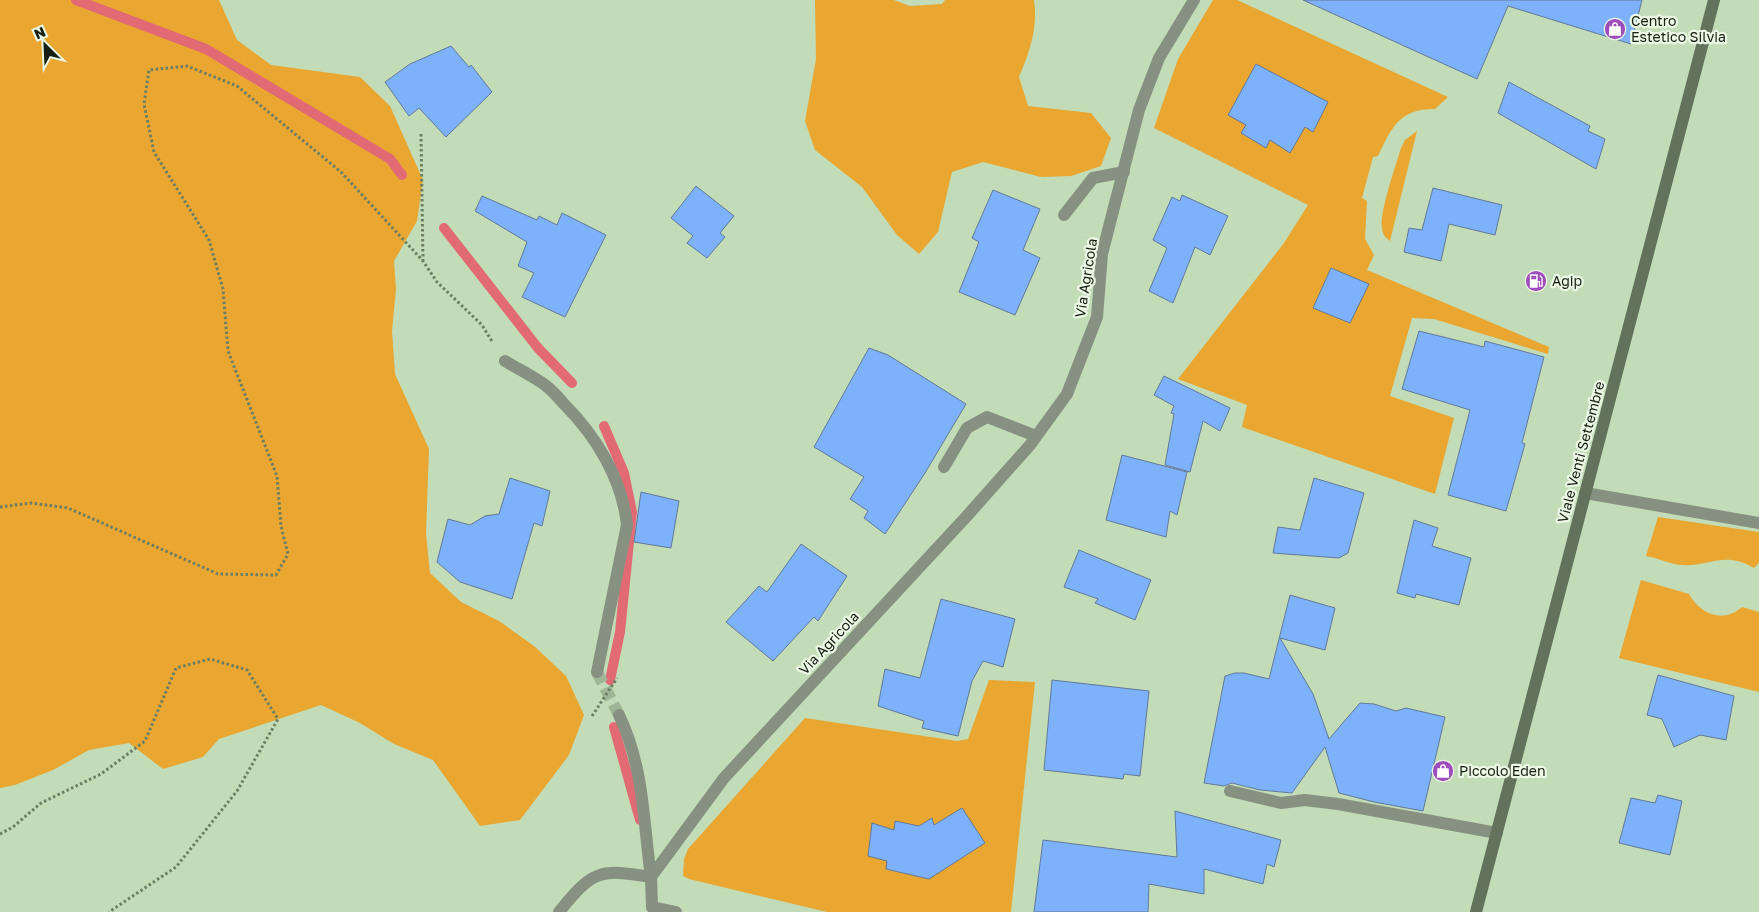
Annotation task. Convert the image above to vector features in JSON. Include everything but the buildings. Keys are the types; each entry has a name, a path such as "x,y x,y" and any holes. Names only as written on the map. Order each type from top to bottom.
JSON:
{"main road":[{"name":"Viale Venti Settembre","path":"1476,912 1714,0"}],"street":[{"name":"Via Agricola","path":"651,877 724,778 966,517 1036,436 1066,394 1097,317 1102,254 1139,110 1159,58 1194,0"},
{"path":"1064,215 1093,178 1124,172"},
{"path":"505,361 546,385 577,417 594,438 617,483 625,506 627,526 597,672"},
{"path":"944,467 967,428 987,417 1036,436"},
{"path":"1586,493 1759,523"},
{"path":"619,715 631,741 638,771 651,877 646,909 676,912"},
{"path":"1230,790 1281,802 1305,800 1338,804 1497,833"},
{"path":"559,912 592,877 613,873 651,877"}],"path":[{"path":"0,507 31,503 68,508 218,574 276,575 288,554 281,526 277,476 228,351 223,289 210,240 154,152 144,104 149,70 188,66 237,86 341,172 423,261 437,282 482,325 505,361"},
{"path":"421,134 423,261"},
{"path":"0,834 13,827 41,803 101,774 146,741 176,668 210,659 247,670 278,718 237,791 176,867 109,912"},
{"path":"592,716 617,678"}],"shaded area":[{"path":"0,0 219,0 237,40 271,65 360,77 390,106 423,180 417,221 394,261 396,289 392,331 395,374 429,449 426,533 430,573 461,602 499,621 534,646 566,676 584,715 569,755 520,820 480,826 433,760 394,744 360,723 321,705 219,739 203,757 163,769 129,743 89,750 53,770 15,785 0,788"},
{"path":"815,0 894,0 910,6 942,4 945,0 1034,0 1034,30 1027,58 1019,77 1028,106 1091,113 1111,138 1101,166 1071,176 1041,177 983,162 952,172 938,232 919,254 897,235 862,187 815,150 805,121 816,59"},
{"path":"1213,0 1237,0 1448,97 1435,109 1413,112 1405,116 1393,128 1378,156 1373,157 1362,198 1367,201 1365,239 1374,255 1367,270 1549,347 1548,354 1434,319 1412,318 1390,396 1454,418 1435,494 1242,427 1247,405 1178,379 1284,243 1308,205 1154,128 1178,59"},
{"path":"1417,131 1390,241 1385,236 1382,228 1385,201 1401,148 1405,140"},
{"path":"1658,517 1759,532 1759,563 1754,568 1734,560 1717,560 1681,565 1646,556"},
{"path":"1641,580 1689,594 1699,607 1720,616 1735,612 1742,607 1759,612 1759,692 1619,658"},
{"path":"989,680 1035,682 1011,912 827,912 683,876 684,859 688,849 805,718 957,741 968,739"}],"waterway":[{"path":"76,0 206,49 390,159 402,175"},
{"path":"444,228 538,348 572,383"},
{"path":"604,426 624,473 632,512 620,632 610,680"},
{"path":"614,727 640,820"}],"tunnel":[{"path":"597,672 619,715"}],"place":[{"name":"Centro Estetico Silvia","path":"1615,29"},
{"name":"Agip","path":"1536,281"},
{"name":"Piccolo Eden","path":"1443,771"}]}
